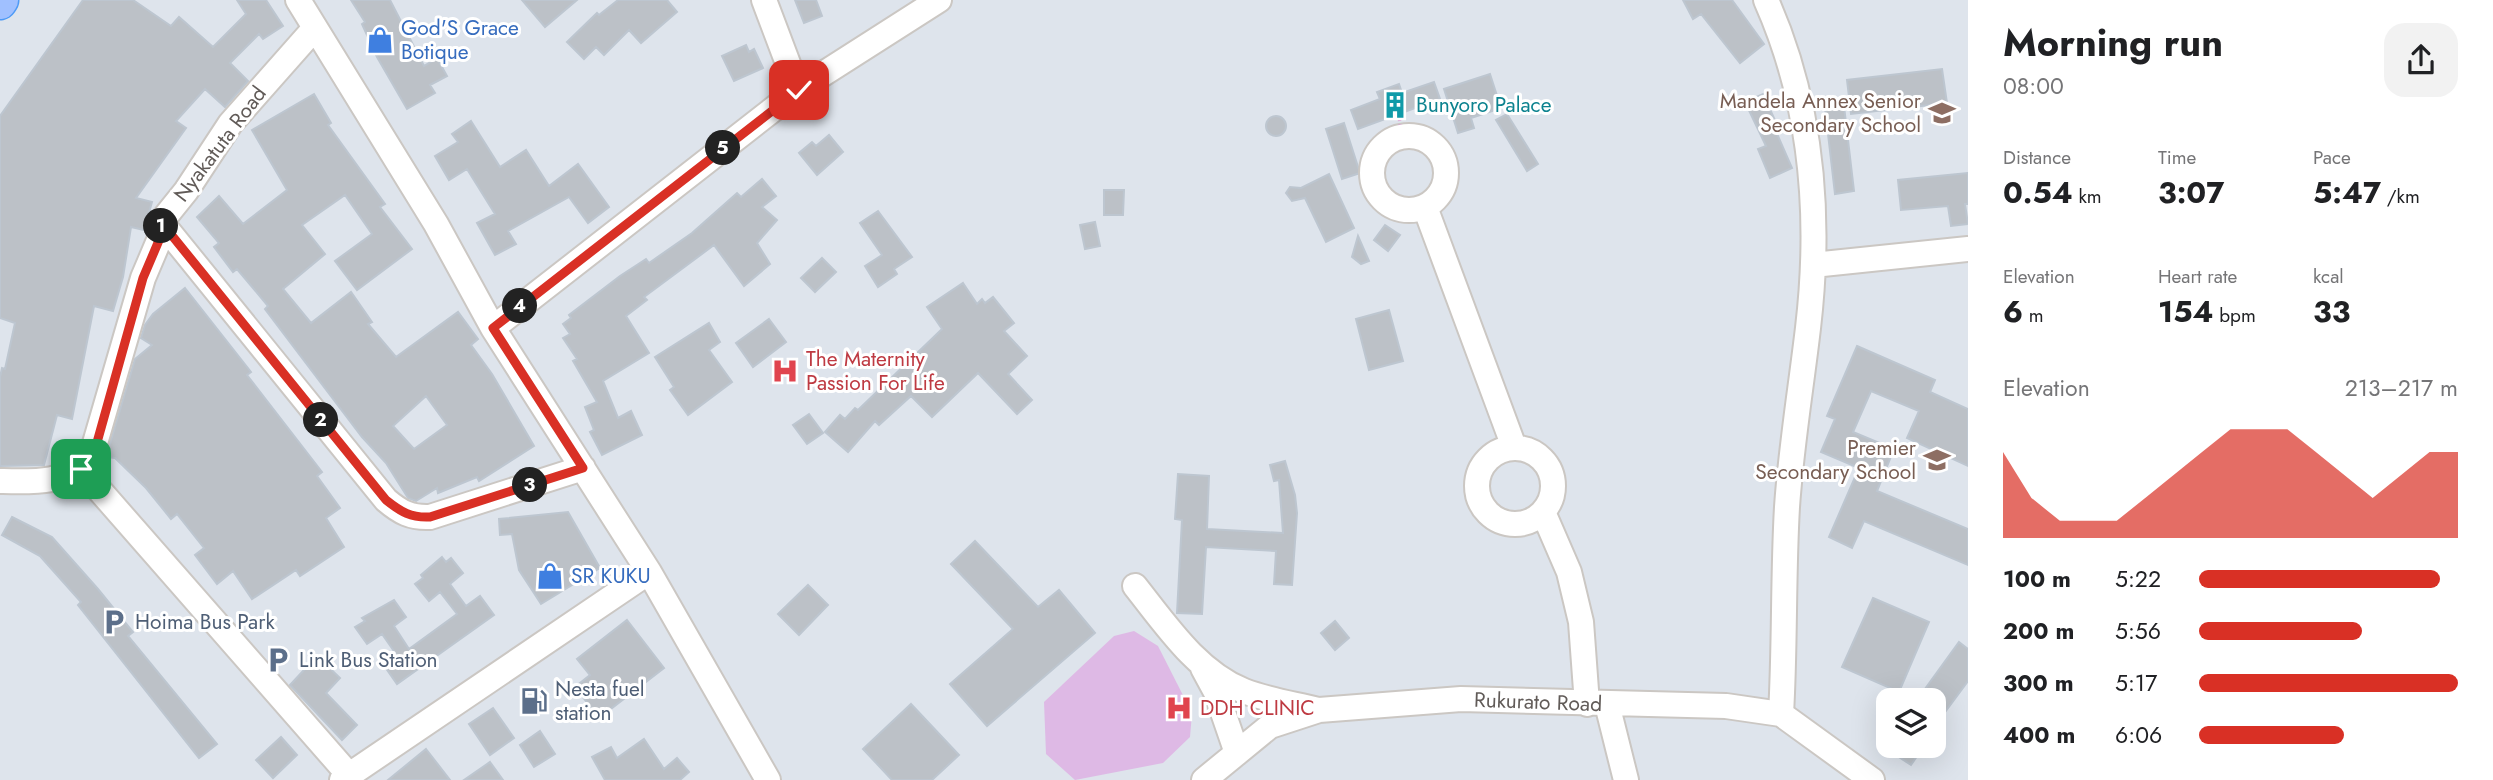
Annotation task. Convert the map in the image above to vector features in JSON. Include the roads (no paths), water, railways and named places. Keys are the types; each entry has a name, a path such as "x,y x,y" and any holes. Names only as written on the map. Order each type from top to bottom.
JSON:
{"street":[{"path":"298,0 436,225 493,328 649,572 768,780"},
{"path":"764,0 799,90"},
{"path":"493,328 799,90 939,0"},
{"path":"1766,0 1790,64 1808,141 1814,202 1813,265 1787,508 1782,715"},
{"name":"Nyakatuta Road","path":"81,469 96,446 143,278 160,238 161,222 186,191 230,124 314,29"},
{"path":"1400,125 1434,145 1444,160 1446,178 1438,195 1424,207 1399,209 1378,196 1370,173 1379,149 1400,125"},
{"path":"1424,207 1514,447"},
{"path":"161,222 386,500 397,509 411,516 430,517 583,468"},
{"path":"1813,265 1968,249"},
{"path":"1514,447 1529,450 1542,458 1550,470 1554,485 1551,500 1543,512 1529,522 1512,525 1496,520 1483,509 1476,493 1480,467 1489,456 1514,447"},
{"path":"0,481 68,477 81,469 345,778 432,722 649,572"},
{"path":"1543,512 1569,572 1597,704 1626,780"},
{"path":"1135,586 1202,664 1222,680 1245,691 1319,710"},
{"path":"1202,664 1216,692 1237,753"},
{"name":"Rukurato Road","path":"1205,780 1270,726 1319,710 1461,699 1726,706 1782,715 1872,780"}],"place":[{"name":"God'S Grace Botique","path":"380,40"},
{"name":"Bunyoro Palace","path":"1395,105"},
{"name":"Mandela Annex Senior Secondary School","path":"1942,113"},
{"name":"The Maternity Passion For Life","path":"785,371"},
{"name":"Premier Secondary School","path":"1937,460"},
{"name":"SR KUKU","path":"550,576"},
{"name":"Hoima Bus Park","path":"114,622"},
{"name":"Link Bus Station","path":"278,660"},
{"name":"Nesta fuel station","path":"534,701"},
{"name":"DDH CLINIC","path":"1179,708"}]}
